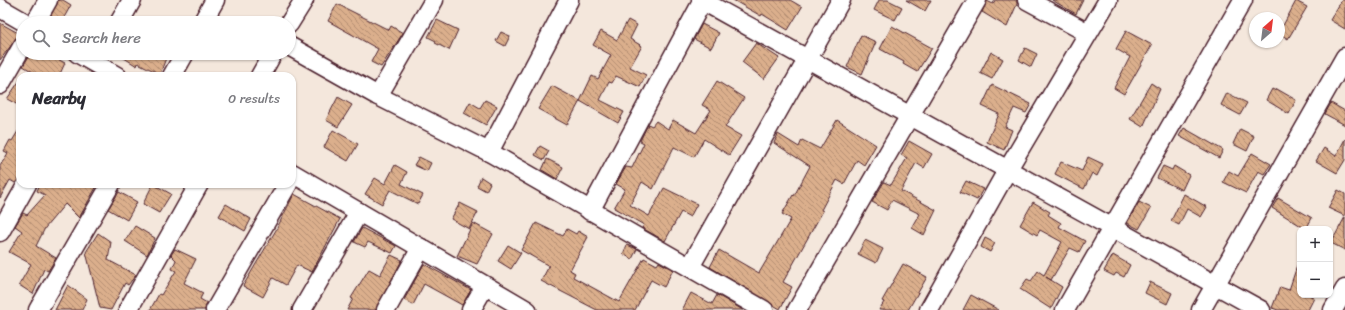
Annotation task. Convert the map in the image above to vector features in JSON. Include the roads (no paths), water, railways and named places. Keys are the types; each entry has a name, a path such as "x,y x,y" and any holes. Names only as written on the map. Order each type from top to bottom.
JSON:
{"street":[{"path":"40,16 48,0"},
{"path":"123,16 132,0"},
{"path":"206,16 215,0"},
{"path":"294,16 304,0"},
{"path":"378,96 434,0"},
{"path":"489,152 569,0"},
{"path":"590,211 702,0 1261,310"},
{"path":"690,266 841,0"},
{"path":"797,310 977,0"},
{"path":"1027,0 1088,33"},
{"path":"929,310 1008,169 1108,0"},
{"path":"1065,310 1243,0"},
{"path":"0,8 16,17"},
{"path":"296,50 378,96 489,152 590,211 690,266 764,310"},
{"path":"0,85 16,57"},
{"path":"1201,310 1345,58"},
{"path":"174,72 181,60"},
{"path":"262,72 269,60"},
{"path":"95,64 110,72"},
{"path":"296,180 359,212 528,310"},
{"path":"0,232 25,188"},
{"path":"38,310 108,188"},
{"path":"128,310 197,188"},
{"path":"215,310 285,188"},
{"path":"302,310 359,212"},
{"path":"386,310 421,248"},
{"path":"471,310 485,286"},
{"path":"1333,310 1345,289"}]}
